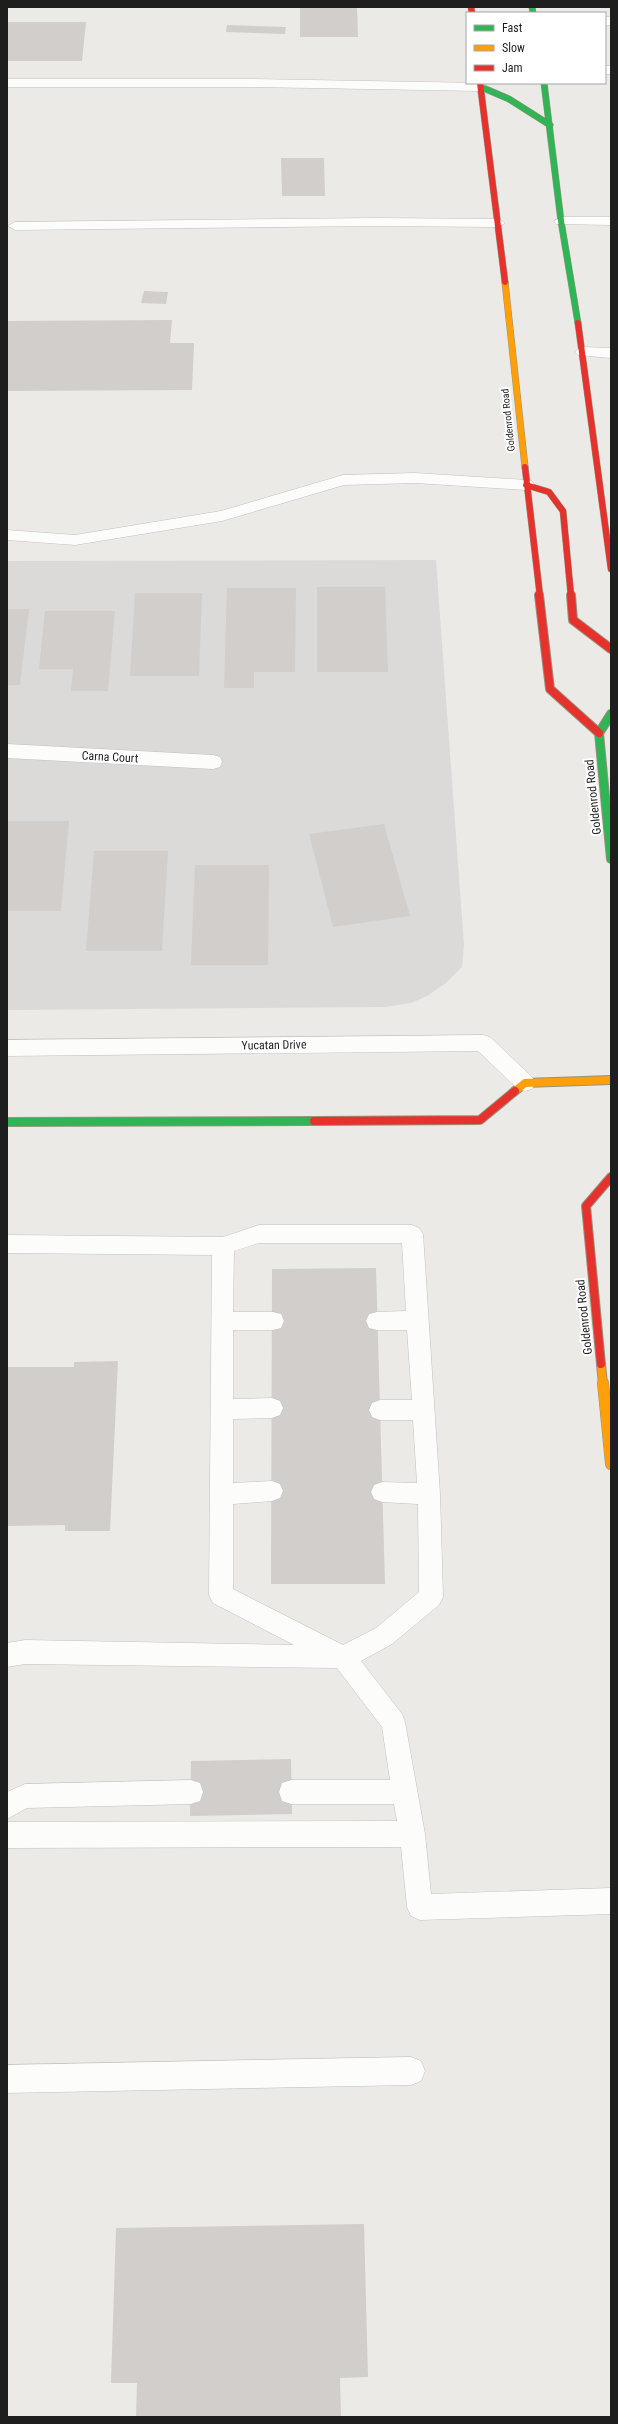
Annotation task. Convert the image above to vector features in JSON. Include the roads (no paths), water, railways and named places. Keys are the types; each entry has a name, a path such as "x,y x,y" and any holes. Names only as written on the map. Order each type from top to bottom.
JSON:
{"main road":[{"path":"544,84 562,221 584,352 596,462 611,569"},
{"path":"481,85 513,99 525,110 550,125"},
{"name":"Goldenrod Road","path":"481,85 498,223 526,486 550,689 599,733 611,859"},
{"path":"526,486 546,490 556,497 563,511 572,620 611,649"},
{"path":"599,733 611,714"},
{"path":"7,1122 480,1120 525,1083 611,1080"},
{"name":"Goldenrod Road","path":"611,1177 586,1206 611,1464"}],"street":[{"name":"Carna Court","path":"7,751 213,762"},
{"name":"Yucatan Drive","path":"7,1048 483,1043 525,1083"},
{"path":"7,2079 411,2071"}],"lane":[{"path":"7,83 481,85"},
{"path":"562,221 611,221"},
{"path":"15,226 377,222 498,223"},
{"path":"584,352 611,353"},
{"path":"7,535 75,540 215,518 343,480 415,478 526,486"},
{"path":"7,1244 223,1246 259,1234 412,1234 429,1494 431,1597 384,1636 343,1657 25,1652 7,1655"},
{"path":"223,1246 221,1595 343,1657 393,1722 412,1834 420,1907 611,1901"},
{"path":"377,1321 417,1320"},
{"path":"222,1321 273,1321"},
{"path":"221,1409 272,1408"},
{"path":"380,1410 424,1410"},
{"path":"222,1494 272,1491"},
{"path":"382,1492 429,1494"},
{"path":"7,1806 26,1796 191,1792"},
{"path":"291,1792 405,1792"},
{"path":"7,1835 412,1834"}]}
